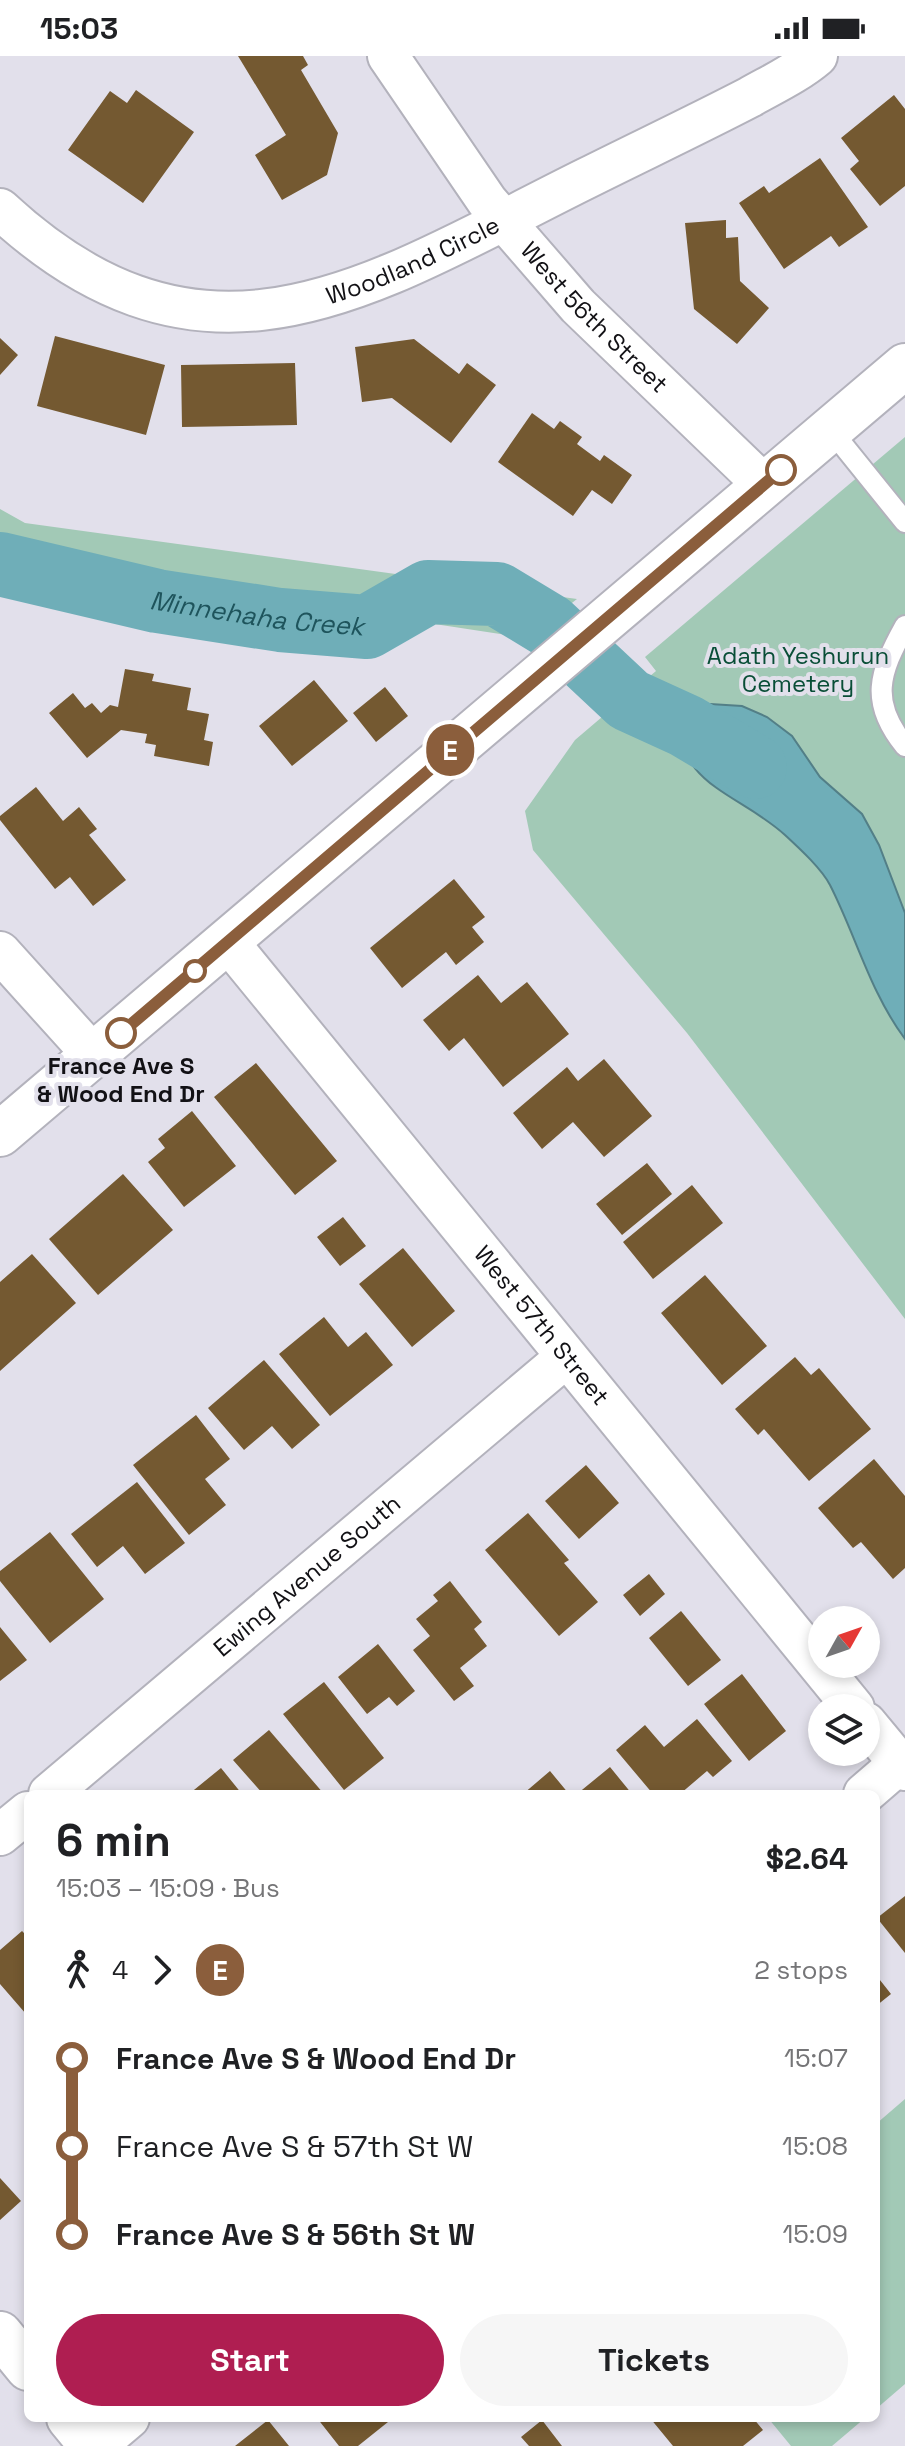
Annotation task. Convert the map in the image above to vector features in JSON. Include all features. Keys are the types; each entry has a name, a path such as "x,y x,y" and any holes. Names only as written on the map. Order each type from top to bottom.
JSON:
{"main road":[{"path":"0,1134 229,943 533,679 905,366"},
{"path":"0,2334 24,2363"},
{"path":"73,2422 94,2446"}],"street":[{"name":"West 56th Street","path":"388,56 408,90 503,219 578,306 763,484"},
{"name":"Woodland Circle","path":"0,209 37,244 97,280 165,306 235,313 304,305 373,284 734,105 803,68 817,56"},
{"name":"West 57th Street","path":"229,943 842,1694"},
{"path":"0,952 94,1056"},
{"name":"Ewing Avenue South","path":"54,1790 565,1358"},
{"path":"870,1790 902,1767 880,1740"},
{"path":"0,1835 24,1815"},
{"path":"94,2446 124,2422"}],"lane":[{"path":"830,429 905,522"},
{"path":"905,626 889,654 878,693 891,729 905,746"}],"green space":[{"name":"Adath Yeshurun Cemetery","path":"905,437 905,1319 687,1033 533,850 525,811 575,740 656,671 645,657"},
{"path":"0,509 25,523 577,599 527,638 0,558"},
{"path":"905,2099 905,2384 880,2406 880,2121"},
{"path":"771,2422 860,2422 832,2446 791,2446"}],"water":[{"path":"710,704 742,706 767,717 792,736 820,777 862,814 879,845 905,913 905,1039 882,1002 839,904 821,872 767,820 712,785 686,755 680,734 679,708"}],"building":[{"path":"238,56 303,56 308,65 301,70 338,133 327,175 282,200 255,155 286,135"},
{"path":"136,90 194,132 143,203 68,150 110,91 127,103"},
{"path":"894,95 905,109 905,186 880,206 850,169 859,161 841,138"},
{"path":"820,158 868,227 839,247 831,236 784,269 739,203 764,186 769,193"},
{"path":"726,220 726,238 738,237 740,281 769,308 737,344 694,309 685,223"},
{"path":"55,336 165,365 146,435 37,406"},
{"path":"0,338 18,355 0,375"},
{"path":"414,339 459,374 467,363 496,385 451,443 392,398 362,402 355,347"},
{"path":"295,363 297,425 182,427 181,365"},
{"path":"532,413 554,429 560,421 582,437 577,444 600,461 604,455 632,475 612,504 592,490 573,516 498,462"},
{"path":"125,669 154,674 152,681 191,688 187,710 209,714 204,740 213,742 209,766 154,756 156,745 145,743 147,734 121,730 87,758 49,713 73,693 85,708 92,703 101,713 110,705 118,707"},
{"path":"314,680 348,721 292,766 259,726"},
{"path":"385,687 408,716 376,742 353,713"},
{"path":"36,787 63,821 79,807 97,829 89,835 126,880 93,906 70,877 55,889 0,820 0,816"},
{"path":"454,879 485,917 472,927 484,942 456,965 446,952 402,988 370,948"},
{"path":"478,975 501,1003 527,982 569,1034 503,1087 464,1038 449,1051 423,1020"},
{"path":"604,1059 652,1116 604,1157 573,1122 542,1149 513,1113 567,1067 578,1081"},
{"path":"256,1063 337,1161 295,1195 214,1097"},
{"path":"192,1111 236,1166 184,1207 148,1162 165,1148 158,1139"},
{"path":"647,1163 672,1194 622,1235 596,1204"},
{"path":"123,1174 173,1230 98,1295 49,1239"},
{"path":"692,1185 723,1223 653,1279 623,1242"},
{"path":"343,1217 366,1246 340,1266 317,1237"},
{"path":"403,1248 455,1311 412,1347 359,1284"},
{"path":"32,1254 76,1303 0,1371 0,1282"},
{"path":"705,1275 767,1346 722,1385 661,1313"},
{"path":"324,1317 348,1347 366,1332 393,1365 330,1416 279,1354"},
{"path":"795,1357 811,1375 819,1368 871,1429 809,1481 764,1429 758,1435 735,1409"},
{"path":"264,1360 320,1425 292,1449 272,1426 244,1450 208,1408"},
{"path":"196,1415 230,1459 205,1479 226,1505 189,1535 133,1465"},
{"path":"874,1459 905,1496 905,1568 893,1579 861,1542 853,1548 818,1508"},
{"path":"586,1465 619,1503 579,1539 545,1501"},
{"path":"137,1482 185,1543 145,1574 123,1546 97,1567 71,1534"},
{"path":"528,1513 569,1560 564,1563 598,1602 559,1636 485,1550"},
{"path":"50,1532 104,1599 50,1643 0,1581 0,1571"},
{"path":"649,1574 665,1594 640,1616 623,1595"},
{"path":"450,1581 482,1622 474,1629 487,1646 460,1668 474,1686 454,1701 413,1650 430,1636 416,1619 438,1601 433,1595"},
{"path":"681,1611 721,1660 688,1686 649,1638"},
{"path":"0,1627 27,1660 0,1681"},
{"path":"378,1644 415,1691 397,1706 389,1697 367,1714 338,1677"},
{"path":"742,1674 786,1731 749,1761 704,1704"},
{"path":"324,1682 384,1758 344,1790 283,1714"},
{"path":"697,1719 732,1761 713,1777 707,1771 685,1790 650,1790 616,1750 645,1725 664,1747"},
{"path":"269,1730 321,1790 259,1790 233,1760"},
{"path":"610,1767 629,1790 582,1790"},
{"path":"221,1768 239,1790 194,1790"},
{"path":"550,1771 566,1790 528,1790"},
{"path":"905,1896 905,1953 880,1922 880,1916"},
{"path":"22,1931 24,1933 24,2012 0,1984 0,1950"},
{"path":"880,1980 891,1994 880,2003"},
{"path":"0,2178 21,2201 0,2220"},
{"path":"270,2422 289,2446 235,2446"},
{"path":"320,2422 388,2422 358,2446 339,2446"},
{"path":"544,2422 562,2446 529,2446 521,2437"},
{"path":"653,2422 756,2422 763,2430 743,2446 673,2446"}],"waterway":[{"name":"Minnehaha Creek","path":"0,564 157,601 280,620 367,627 428,592 497,594 550,626 629,700 686,726 755,767"}],"bus line":[{"name":"E","path":"121,1033 781,470"}],"place":[{"name":"France Ave S & Wood End Dr","path":"121,1033"}]}
